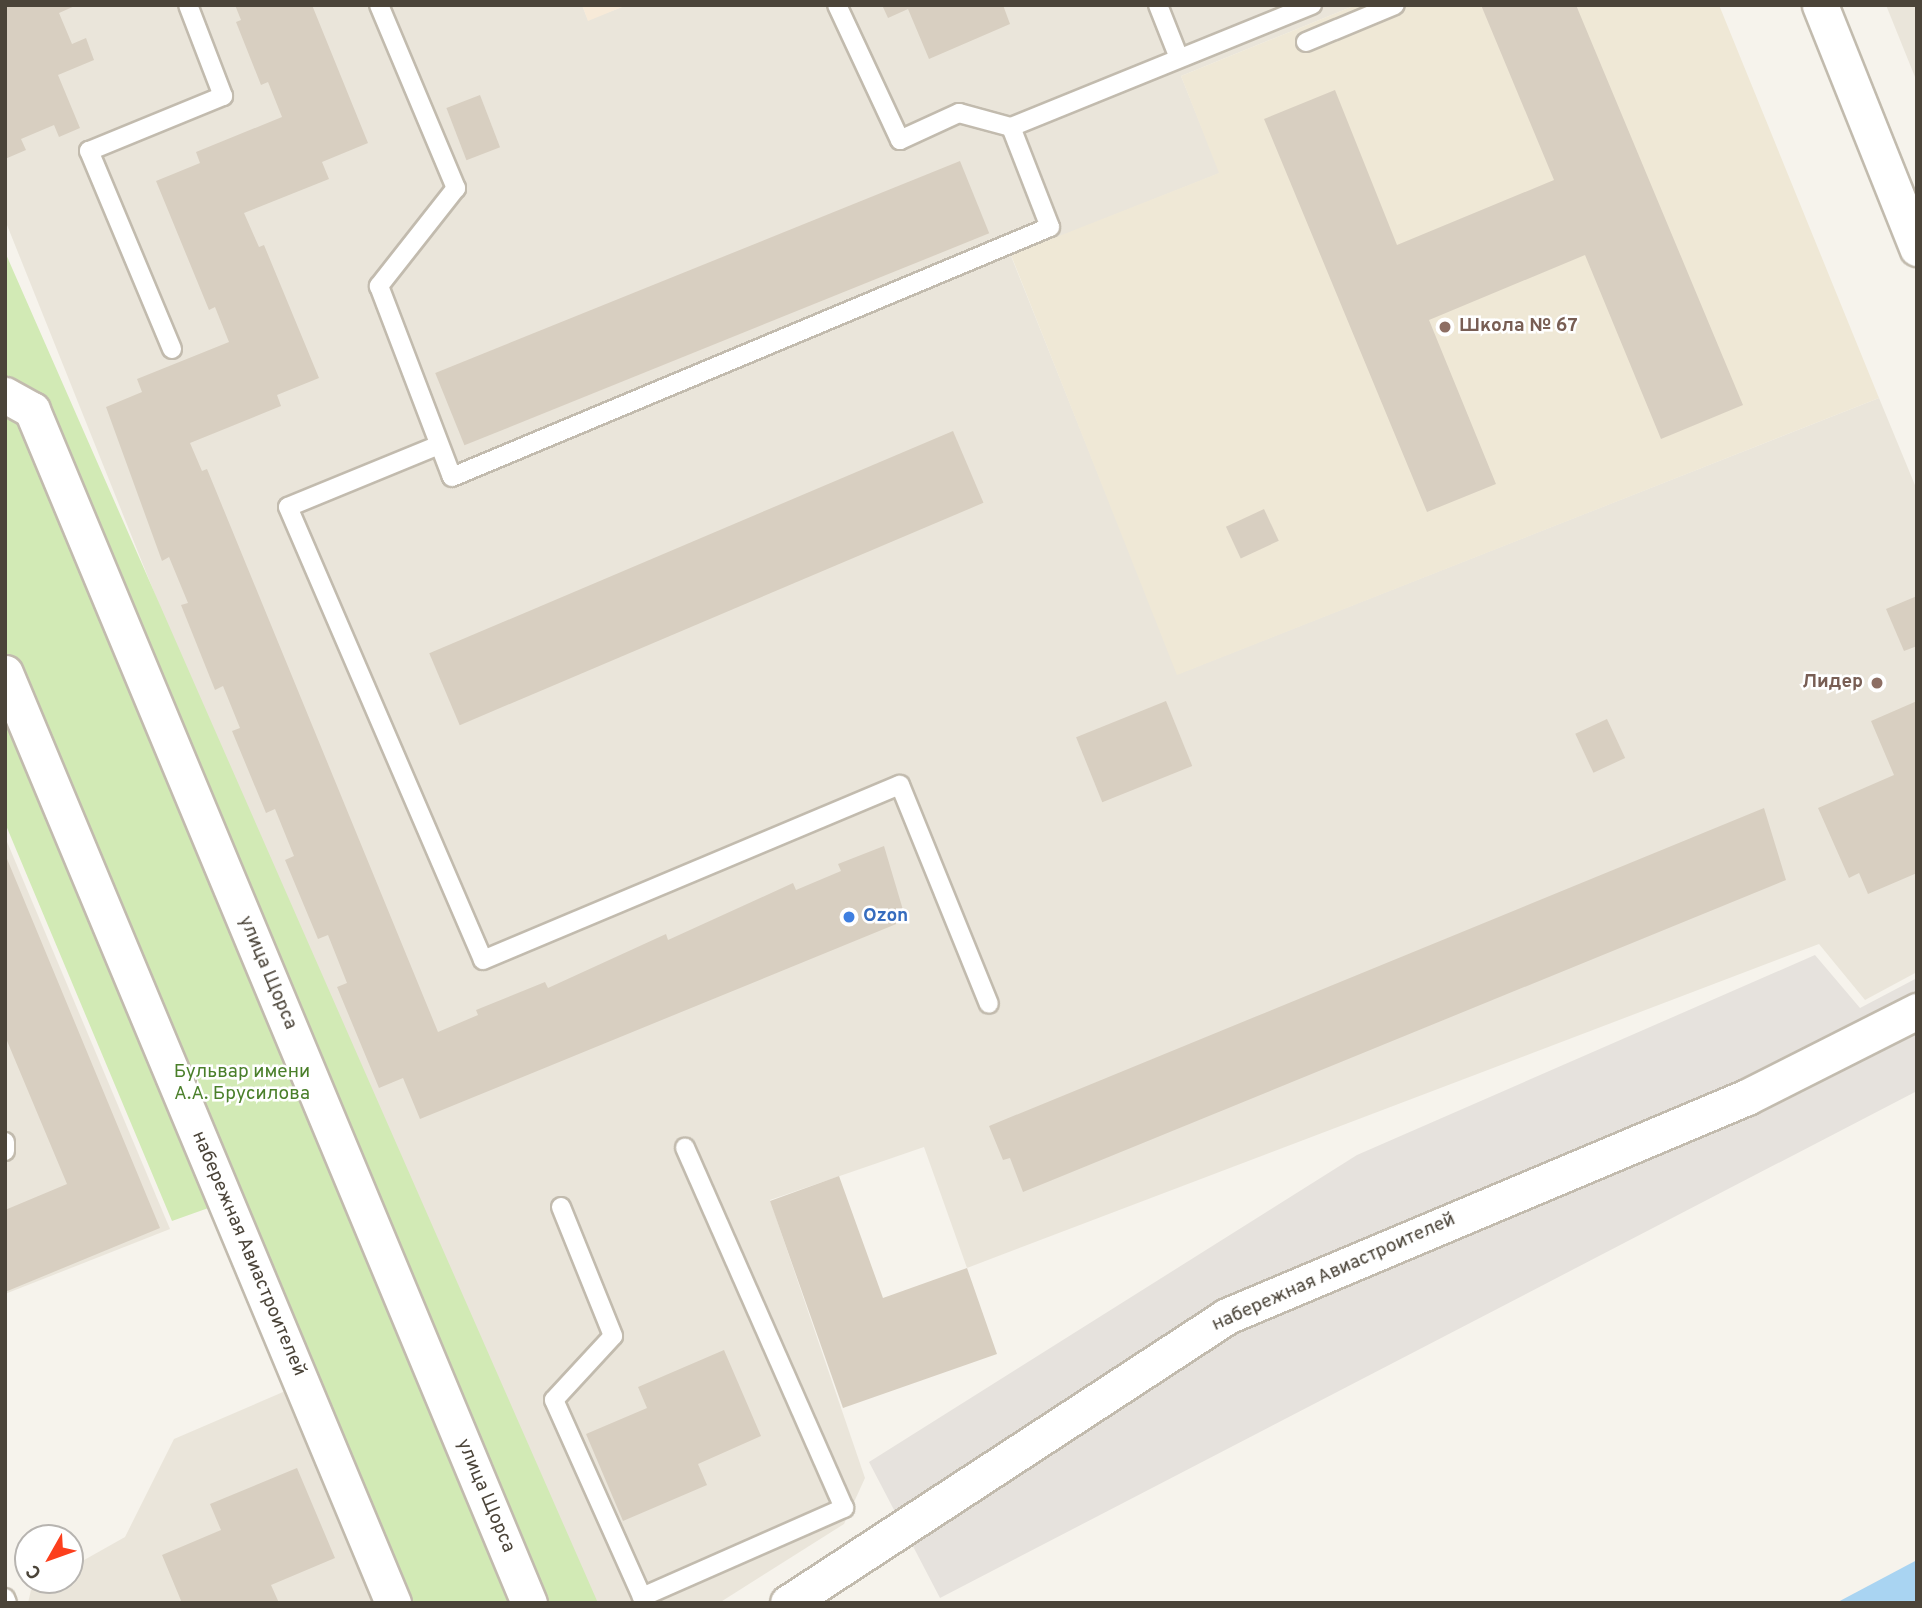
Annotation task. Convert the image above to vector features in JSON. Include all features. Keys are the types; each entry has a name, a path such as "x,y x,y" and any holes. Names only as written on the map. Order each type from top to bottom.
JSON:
{"street":[{"path":"1820,5 1917,247"},
{"name":"улица Щорса","path":"5,395 32,410 529,1603"},
{"name":"набережная Авиастроителей","path":"5,673 393,1603"},
{"name":"набережная Авиастроителей","path":"788,1603 1227,1316 1747,1097 1917,1011"}],"lane":[{"path":"172,349 89,151 223,96 188,5"},
{"path":"379,5 456,188 379,286 452,477 1050,227 1011,127"},
{"path":"837,5 900,140 958,113 1011,127 1312,5"},
{"path":"1158,5 1179,58"},
{"path":"1306,42 1395,5"},
{"path":"439,444 288,507 483,960 900,785 989,1004"},
{"path":"5,1142 5,1151"},
{"path":"561,1207 613,1336 554,1400 642,1597 844,1508 685,1148"}],"shaded area":[{"path":"5,5 582,5 588,20 627,5 1356,5 1181,76 1220,173 1011,256 1178,674 1879,398 1917,490 1917,972 1865,1000 1819,944 967,1268 924,1147 770,1200 865,1478 844,1524 719,1603 597,1603 281,909 5,220"},
{"path":"582,5 627,5 588,21"},
{"name":"Школа № 67","path":"1356,5 1719,5 1879,398 1177,675 1011,255 1219,173 1181,76"},
{"path":"1886,5 1917,5 1917,82"},
{"path":"5,837 170,1229 5,1294"},
{"path":"1815,955 1860,1008 1917,978 1917,1091 940,1598 869,1462 1357,1155"},
{"path":"290,1389 379,1603 28,1603 30,1594 84,1594 84,1560 125,1537 174,1439"}],"green space":[{"name":"Бульвар имени А.А. Брусилова","path":"5,252 598,1603 379,1603 214,1206 172,1221 5,823"}],"water":[{"path":"1917,1560 1917,1603 1836,1603"}],"building":[{"path":"5,5 77,5 59,13 72,44 86,38 94,60 58,75 80,128 59,137 54,125 21,139 26,150 5,159"},
{"path":"235,5 312,5 368,143 322,162 329,179 244,213 259,247 264,245 319,378 277,395 281,406 190,443 202,471 207,469 438,1032 478,1015 476,1010 545,982 548,988 666,934 668,940 793,883 796,890 841,871 838,864 884,846 906,920 420,1119 403,1078 379,1088 337,987 347,983 328,935 318,939 285,860 294,856 275,809 266,813 232,731 240,728 223,686 215,690 181,605 188,603 169,557 162,561 106,407 142,392 137,379 229,342 215,307 209,310 156,181 200,163 196,152 282,117 268,82 261,85 236,22 241,20"},
{"path":"882,5 1003,5 1010,24 929,59 908,9 888,18"},
{"path":"1481,5 1576,5 1743,405 1661,439 1585,255 1429,320 1496,484 1427,512 1264,119 1335,90 1397,245 1554,180"},
{"path":"480,95 500,147 466,160 446,108"},
{"path":"960,161 989,233 464,445 435,373"},
{"path":"953,431 983,503 460,725 429,653"},
{"path":"1264,509 1279,541 1241,558 1226,527"},
{"path":"1917,596 1917,646 1904,651 1886,609"},
{"path":"1166,701 1192,766 1102,802 1076,737"},
{"path":"1917,701 1917,873 1868,894 1859,873 1849,878 1818,808 1894,775 1871,721"},
{"path":"1607,719 1625,758 1593,773 1575,734"},
{"path":"1764,808 1786,880 1023,1192 1010,1158 1003,1160 989,1126"},
{"path":"5,854 160,1228 5,1292 5,1210 67,1184 5,1036"},
{"path":"839,1176 883,1298 967,1268 997,1354 843,1408 770,1201"},
{"path":"724,1350 761,1436 698,1464 707,1485 623,1521 586,1434 647,1408 638,1387"},
{"path":"297,1468 335,1558 271,1585 279,1603 182,1603 162,1555 221,1530 210,1504"}],"place":[{"name":"Школа № 67","path":"1445,327"},
{"name":"Лидер","path":"1877,683"},
{"name":"Ozon","path":"849,917"}]}
